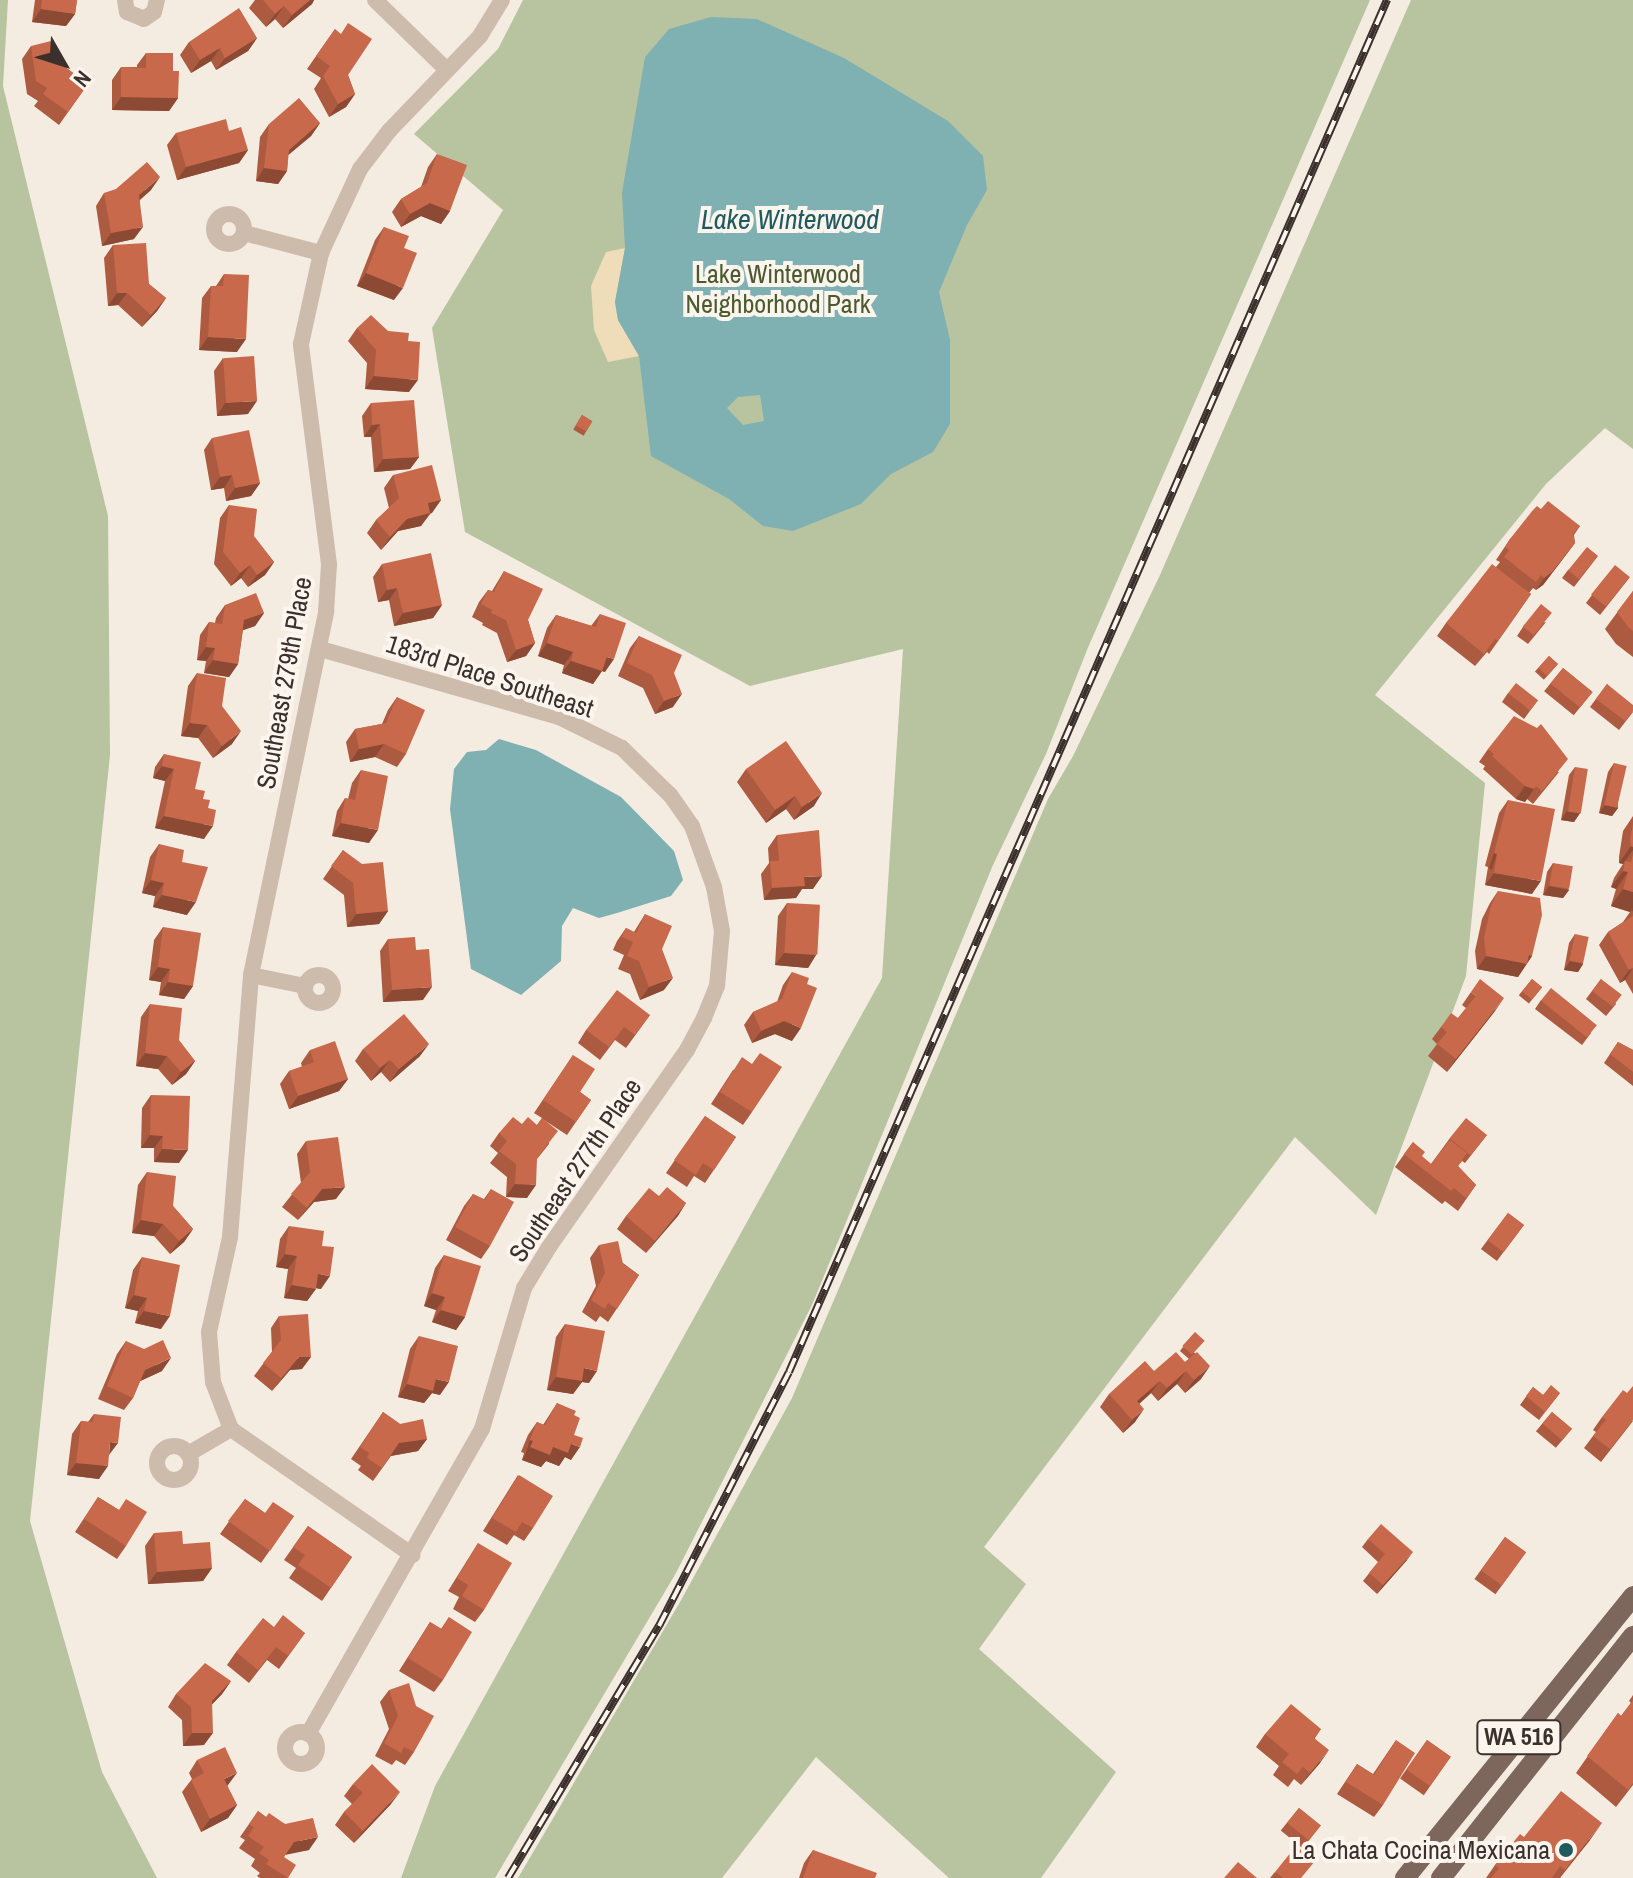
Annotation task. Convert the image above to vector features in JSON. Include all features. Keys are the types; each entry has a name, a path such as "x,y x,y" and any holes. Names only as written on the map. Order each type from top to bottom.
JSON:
{"main road":[{"name":"WA 516","path":"1405,1878 1633,1596"},
{"name":"WA 516","path":"1441,1878 1633,1636"}],"street":[{"path":"125,0 127,12 137,19 150,17 157,0"},
{"path":"375,0 447,70"},
{"name":"Southeast 279th Place","path":"231,1429 213,1382 209,1332 230,1237 251,975 320,649 329,564 301,344 321,253 360,169 389,131 480,36 502,0"},
{"path":"244,233 321,253"},
{"name":"183rd Place Southeast","path":"320,649 559,717 622,748 670,795 692,826 714,887 722,931"},
{"name":"Southeast 277th Place","path":"308,1734 482,1429 524,1288 549,1247 687,1050 704,1018 717,986 722,931"},
{"path":"251,975 305,986"},
{"path":"188,1454 231,1429 412,1555"}],"green space":[{"path":"0,0 8,0 3,86 108,516 110,755 30,1521 102,1772 157,1878 0,1878"},
{"name":"Lake Winterwood Neighborhood Park","path":"523,0 1370,0 1087,650 1046,754 993,865 812,1305 676,1573 495,1878 401,1878 435,1786 882,978 903,649 750,686 465,532 432,328 503,210 414,134 498,49"},
{"path":"1411,0 1633,0 1633,449 1605,428 1546,484 1375,695 1485,783 1466,976 1376,1215 1295,1137 984,1547 1026,1584 979,1649 1116,1772 1041,1878 949,1878 816,1757 722,1878 518,1878 680,1602 792,1398 1048,799 1073,756 1160,575"}],"sand":[{"path":"625,248 615,302 618,320 639,356 608,362 594,330 591,286 606,252"}],"water":[{"name":"Lake Winterwood","path":"711,17 757,19 844,58 948,121 983,156 987,190 967,225 939,292 950,340 950,424 933,452 891,474 861,504 793,531 763,526 729,499 651,456 639,356 618,320 615,302 625,248 622,193 645,57 669,29","holes":["760,395 764,421 743,425 727,408 738,397"]},
{"path":"499,739 536,750 621,797 674,851 683,880 671,896 599,918 573,908 562,926 561,961 521,995 471,969 450,809 454,769 467,752 486,750"}],"building":[{"path":"42,0 77,0 75,14 41,9"},
{"path":"263,0 310,0 292,15 284,6 275,14"},
{"path":"239,8 257,38 225,58 220,48 200,60 189,42"},
{"path":"348,23 372,39 348,75 355,94 338,104 323,76 330,66 316,56 335,29 341,34"},
{"path":"51,41 57,61 88,84 68,112 43,94 47,88 36,81 31,46"},
{"path":"146,53 173,53 173,71 179,71 178,98 121,97 121,67 146,68"},
{"path":"299,98 320,123 289,150 287,171 264,168 269,124"},
{"path":"226,119 229,131 241,127 248,150 186,167 176,133"},
{"path":"437,154 467,165 450,211 430,203 410,214 401,199 427,183"},
{"path":"147,162 160,177 139,195 143,227 111,233 104,193 116,189"},
{"path":"384,227 409,236 404,248 417,253 403,288 366,273"},
{"path":"146,243 149,284 166,298 151,315 127,293 117,293 113,245"},
{"path":"224,274 249,275 246,339 208,337 211,286 223,286"},
{"path":"371,315 388,331 409,333 408,341 420,342 418,380 374,376 376,350 357,328"},
{"path":"254,356 257,401 226,403 223,358"},
{"path":"414,400 419,457 383,459 380,424 372,425 371,403"},
{"path":"582,415 592,421 586,431 576,425"},
{"path":"249,430 260,483 235,488 232,475 220,477 212,438"},
{"path":"432,465 441,500 428,503 430,513 407,519 390,537 376,520 399,498 393,475"},
{"path":"1548,501 1580,526 1573,534 1575,543 1552,572 1544,578 1541,575 1536,582 1504,557 1509,550 1505,547 1533,510 1537,506 1541,509"},
{"path":"229,505 257,509 254,536 274,562 257,575 250,565 240,573 223,552"},
{"path":"1587,547 1598,556 1579,579 1568,570"},
{"path":"431,553 442,605 403,613 397,588 387,590 382,564"},
{"path":"1492,564 1531,594 1498,641 1495,639 1484,654 1446,623"},
{"path":"1615,565 1630,577 1606,606 1591,595"},
{"path":"504,571 543,589 528,620 535,643 516,650 506,620 481,604 488,590 494,592"},
{"path":"1633,591 1633,631 1617,612"},
{"path":"256,593 264,613 244,620 238,664 213,660 215,648 206,647 209,622 222,624 225,605"},
{"path":"1541,604 1552,613 1534,635 1523,627"},
{"path":"600,614 626,623 614,659 607,657 602,671 571,661 573,652 547,643 556,615 596,627"},
{"path":"639,636 682,655 674,673 682,694 664,701 652,675 627,663"},
{"path":"1549,656 1558,664 1547,676 1538,668"},
{"path":"1563,668 1593,692 1580,707 1550,684"},
{"path":"197,673 226,678 222,706 241,731 222,746 207,725 190,723"},
{"path":"1516,683 1538,700 1530,710 1508,693"},
{"path":"1607,684 1633,705 1633,711 1625,721 1596,699"},
{"path":"397,697 425,710 406,754 384,744 359,749 355,729 386,723"},
{"path":"1514,716 1537,728 1541,724 1568,759 1542,791 1536,786 1534,789 1525,786 1488,749"},
{"path":"786,741 822,793 802,807 795,796 775,810 746,769"},
{"path":"164,754 201,762 195,789 205,791 203,799 210,800 208,808 216,810 213,826 164,816 174,769 162,766"},
{"path":"1614,763 1627,766 1617,808 1604,805"},
{"path":"1575,767 1588,769 1581,813 1568,811"},
{"path":"361,770 388,776 378,830 341,823 345,798 355,800"},
{"path":"1508,800 1555,809 1541,881 1494,873 1497,854 1494,853"},
{"path":"819,830 822,876 804,877 805,886 772,888 770,861 779,861 777,835"},
{"path":"159,844 184,850 182,862 208,867 196,902 162,895 164,883 151,880"},
{"path":"343,850 362,864 383,862 388,911 356,914 353,883 331,866"},
{"path":"1633,854 1633,892 1623,889 1628,872 1623,871 1625,861 1631,862"},
{"path":"1553,863 1573,866 1569,889 1549,886"},
{"path":"1498,891 1540,898 1542,915 1532,956 1529,955 1527,964 1486,956 1484,938 1491,906"},
{"path":"787,903 820,905 817,955 784,953"},
{"path":"645,914 672,926 662,949 673,978 649,987 639,961 627,956 633,942 622,937 626,928 636,933"},
{"path":"1633,916 1633,968 1629,970 1608,932"},
{"path":"163,927 201,933 193,986 168,982 170,969 158,967"},
{"path":"1575,934 1589,937 1583,963 1569,960"},
{"path":"415,937 416,950 429,949 432,987 392,990 388,939"},
{"path":"792,972 809,978 807,984 817,988 801,1028 784,1021 761,1031 753,1012 782,999"},
{"path":"1480,979 1504,998 1456,1059 1437,1044 1447,1032 1441,1027 1451,1013 1458,1018 1476,996 1471,992"},
{"path":"1532,979 1542,987 1532,1000 1522,991"},
{"path":"1601,979 1622,995 1613,1007 1592,991"},
{"path":"1551,988 1597,1025 1587,1038 1541,1000"},
{"path":"617,990 650,1015 635,1035 624,1027 609,1047 586,1030"},
{"path":"150,1004 182,1008 179,1040 195,1061 181,1072 167,1056 145,1053"},
{"path":"404,1014 429,1044 399,1069 390,1060 380,1068 363,1049"},
{"path":"335,1041 348,1079 298,1096 289,1071 314,1062 310,1050"},
{"path":"1618,1042 1633,1050 1633,1072 1610,1054"},
{"path":"760,1053 782,1067 752,1112 720,1092 742,1057 752,1064"},
{"path":"573,1055 595,1069 580,1092 591,1100 576,1122 543,1100"},
{"path":"151,1095 190,1096 188,1150 162,1149 163,1136 150,1135"},
{"path":"705,1116 736,1137 714,1170 703,1163 696,1175 674,1160"},
{"path":"513,1117 522,1124 528,1117 537,1125 542,1118 558,1131 537,1158 536,1185 515,1184 516,1164 499,1151 507,1141 499,1133"},
{"path":"1466,1118 1487,1135 1471,1155 1450,1138"},
{"path":"338,1137 345,1187 322,1189 307,1208 291,1194 310,1172 306,1141"},
{"path":"1450,1140 1467,1153 1458,1166 1476,1185 1466,1198 1454,1188 1451,1191 1404,1154 1413,1142 1425,1152 1422,1156 1431,1164"},
{"path":"147,1172 176,1176 173,1206 193,1229 179,1241 163,1224 141,1220"},
{"path":"667,1187 686,1203 655,1241 626,1216 649,1188 659,1196"},
{"path":"491,1189 514,1202 490,1246 455,1227 473,1194 485,1200"},
{"path":"1508,1213 1524,1225 1504,1252 1488,1240"},
{"path":"289,1226 324,1231 322,1246 334,1247 330,1276 318,1274 316,1289 292,1285 297,1256 285,1254"},
{"path":"618,1241 623,1264 639,1275 617,1309 608,1303 605,1309 591,1300 605,1273 599,1245"},
{"path":"444,1255 481,1266 465,1317 441,1310 445,1297 432,1293"},
{"path":"142,1257 180,1265 170,1316 144,1311 147,1298 134,1295"},
{"path":"308,1314 311,1357 299,1357 281,1378 263,1363 281,1340 279,1316"},
{"path":"565,1324 605,1331 597,1371 584,1368 582,1381 556,1377"},
{"path":"1195,1332 1205,1341 1192,1355 1182,1346"},
{"path":"419,1336 458,1346 449,1382 436,1379 433,1391 407,1384"},
{"path":"163,1340 171,1358 145,1370 133,1398 107,1386 126,1341 144,1349"},
{"path":"1176,1352 1185,1362 1197,1352 1210,1366 1194,1380 1186,1371 1167,1388 1160,1381 1137,1401 1144,1409 1132,1420 1109,1394 1145,1361 1154,1371"},
{"path":"1551,1385 1560,1393 1545,1412 1526,1396 1533,1387 1543,1395"},
{"path":"1633,1386 1633,1420 1610,1449 1593,1436 1606,1420 1602,1417 1623,1390 1627,1393"},
{"path":"557,1403 576,1411 574,1415 580,1418 574,1435 583,1438 580,1447 571,1444 568,1453 553,1447 550,1455 530,1447 533,1441 530,1440 537,1422 545,1425"},
{"path":"383,1412 400,1424 423,1419 427,1439 399,1443 382,1468 367,1458 369,1453 360,1447"},
{"path":"1552,1412 1572,1429 1562,1440 1542,1423"},
{"path":"94,1414 121,1417 118,1443 110,1442 108,1466 76,1463 81,1421 93,1422"},
{"path":"519,1475 553,1496 533,1528 522,1522 516,1532 492,1518"},
{"path":"98,1497 119,1510 126,1499 147,1512 126,1546 84,1519"},
{"path":"245,1499 265,1513 273,1502 294,1516 270,1551 228,1521"},
{"path":"1381,1524 1413,1552 1383,1585 1369,1573 1385,1554 1368,1539"},
{"path":"308,1526 352,1557 331,1588 298,1565 305,1555 293,1547"},
{"path":"182,1531 183,1544 210,1542 212,1568 157,1572 154,1533"},
{"path":"1505,1537 1526,1552 1502,1585 1481,1570"},
{"path":"478,1543 512,1563 484,1610 462,1596 468,1585 457,1578"},
{"path":"283,1615 305,1633 288,1656 276,1647 258,1670 236,1652 263,1618 274,1627"},
{"path":"449,1617 472,1632 443,1680 408,1658 430,1622 442,1629"},
{"path":"205,1663 231,1681 212,1701 213,1733 192,1733 191,1707 176,1694"},
{"path":"409,1683 416,1706 434,1716 414,1752 404,1747 401,1753 384,1743 398,1716 389,1690"},
{"path":"1633,1700 1633,1783 1628,1790 1587,1756 1618,1713 1621,1716"},
{"path":"1291,1704 1321,1729 1314,1738 1329,1750 1310,1773 1303,1767 1297,1774 1282,1762 1289,1754 1265,1734"},
{"path":"1396,1740 1415,1753 1383,1805 1346,1782 1357,1764 1374,1775"},
{"path":"1427,1740 1451,1757 1430,1786 1406,1769"},
{"path":"225,1747 237,1773 224,1779 237,1805 210,1819 191,1780 204,1773 197,1760"},
{"path":"372,1764 400,1792 363,1831 344,1812 363,1793 353,1784"},
{"path":"1561,1791 1602,1823 1565,1870 1560,1866 1552,1878 1491,1878 1499,1868 1495,1865 1520,1834 1524,1837"},
{"path":"1299,1808 1321,1826 1309,1840 1287,1823"},
{"path":"258,1811 266,1817 269,1813 285,1824 313,1818 318,1837 294,1842 284,1857 296,1865 288,1878 266,1864 269,1860 259,1853 264,1847 248,1836 254,1827 249,1824"},
{"path":"1296,1846 1315,1861 1301,1878 1283,1878 1275,1872"},
{"path":"813,1850 877,1873 875,1878 803,1878"},
{"path":"1238,1862 1257,1878 1224,1878"}],"railway":[{"path":"508,1878 659,1626 789,1372 1387,0"}],"place":[{"name":"La Chata Cocina Mexicana","path":"1566,1850"}]}
